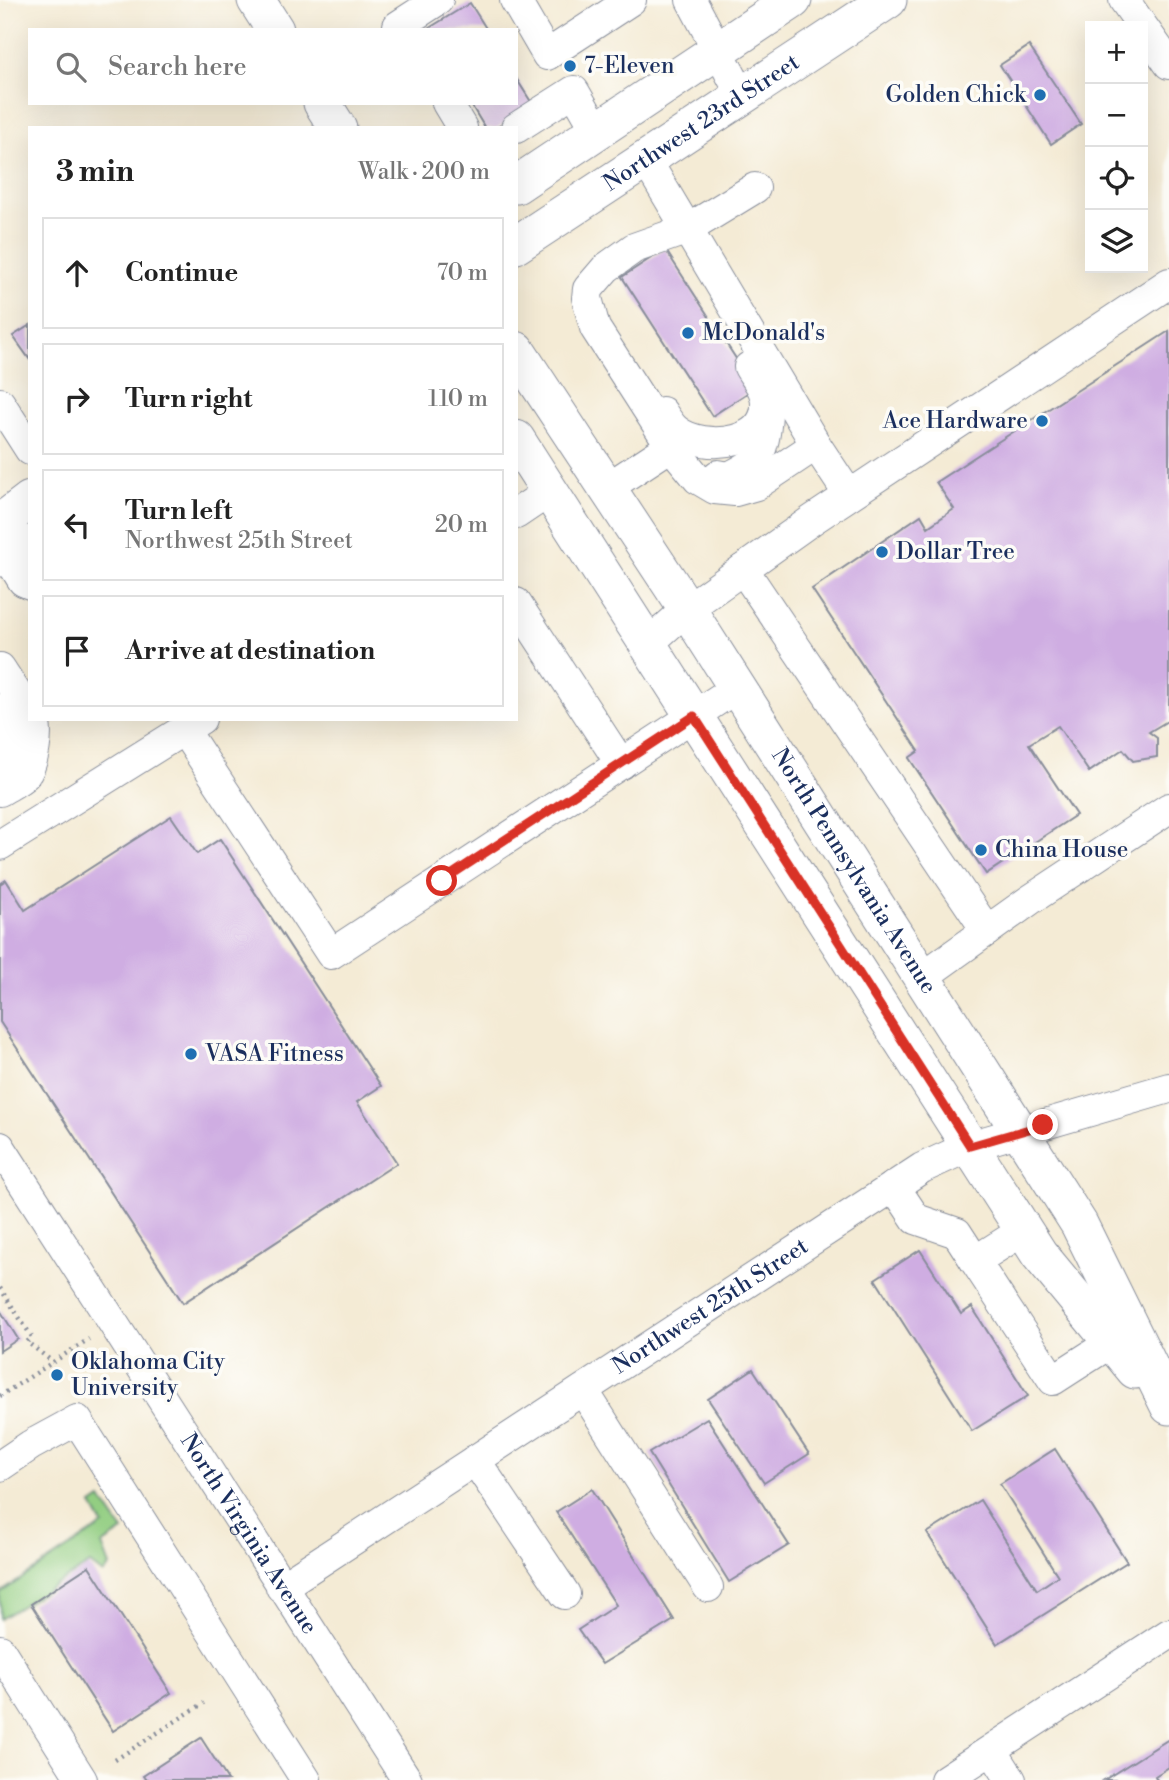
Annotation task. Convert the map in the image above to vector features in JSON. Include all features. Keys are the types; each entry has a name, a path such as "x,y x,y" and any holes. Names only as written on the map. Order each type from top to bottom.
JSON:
{"main road":[{"path":"256,0 274,28"},
{"path":"518,184 793,0"},
{"name":"Northwest 23rd Street","path":"518,244 888,0"},
{"path":"323,105 337,126"},
{"name":"North Pennsylvania Avenue","path":"518,353 687,609 1079,1224 1169,1406"},
{"path":"518,442 1040,1254 1169,1413"},
{"path":"9,545 28,504"},
{"path":"766,829 809,801"},
{"path":"856,967 897,940"}],"street":[{"path":"398,28 438,0"},
{"path":"515,0 597,131"},
{"path":"547,55 631,0"},
{"path":"691,0 742,96"},
{"path":"1130,2 1169,64"},
{"path":"518,127 573,91"},
{"path":"448,105 461,126"},
{"path":"646,160 684,230 849,495"},
{"path":"755,188 684,230 634,248 606,268 588,289 587,298 595,328 673,438 698,479 715,489 735,491 756,485 816,445"},
{"path":"607,488 673,438 692,438 713,443 731,442 759,426 767,410 765,393 695,281 684,230"},
{"path":"649,643 687,609 849,495 1169,283"},
{"path":"0,403 28,447"},
{"path":"518,513 550,491"},
{"path":"9,545 23,581 28,583"},
{"path":"743,569 986,931"},
{"path":"518,606 621,764"},
{"path":"0,668 28,710"},
{"path":"0,845 192,724 331,954 736,688"},
{"path":"0,709 13,731 6,758 0,762"},
{"path":"0,791 26,774 35,748 37,725 34,721"},
{"path":"920,978 1169,808"},
{"name":"Northwest 25th Street","path":"281,1587 922,1168 970,1146 1169,1088"},
{"name":"North Virginia Avenue","path":"0,1147 407,1780"},
{"path":"894,1186 916,1219 957,1233 1053,1380 1112,1342"},
{"path":"975,1261 1024,1230"},
{"path":"583,1390 708,1587"},
{"path":"0,1465 77,1420 306,1780"},
{"path":"475,1460 565,1594"},
{"path":"945,1780 1169,1634"},
{"path":"0,1650 82,1780"},
{"path":"992,1750 1011,1780"}],"path":[{"path":"0,1288 32,1337 27,1342 53,1362"},
{"path":"0,1396 114,1324"},
{"path":"116,1760 204,1703"}],"green space":[{"path":"101,1499 123,1531 102,1545 110,1566 103,1574 90,1564 0,1619 0,1593 103,1525 92,1505"}],"building":[{"path":"470,3 486,28 429,28"},
{"name":"Golden Chick","path":"1029,46 1081,124 1051,144 1000,65"},
{"path":"518,81 533,105 499,126 484,126 471,105 518,105"},
{"name":"McDonald's","path":"665,249 755,388 712,416 622,277"},
{"path":"28,326 28,357 13,336"},
{"path":"1169,331 1169,720 1149,732 1157,738 1157,757 1133,761 1123,749 1089,772 1058,726 1029,744 1076,815 986,874 909,758 919,751 812,589 921,515 928,527 954,509 936,482"},
{"name":"VASA Fitness","path":"171,816 197,854 220,839 381,1086 357,1102 397,1163 183,1303 0,1022 0,884 6,880 25,910"},
{"path":"920,1250 961,1314 972,1307 1028,1396 972,1431 875,1279"},
{"path":"0,1310 18,1339 0,1351"},
{"path":"753,1369 809,1454 764,1483 708,1399"},
{"path":"707,1418 789,1545 729,1582 649,1453"},
{"path":"1055,1449 1127,1562 997,1644 927,1533 980,1500 1037,1590 1058,1576 1000,1484"},
{"path":"592,1489 674,1620 602,1664 578,1630 616,1605 556,1512"},
{"path":"89,1566 171,1693 113,1731 31,1604"},
{"path":"201,1738 228,1780 146,1780 143,1776"},
{"path":"1169,1739 1169,1767 1155,1776 1157,1780 1104,1780"}],"place":[{"name":"7-Eleven","path":"570,66"},
{"name":"Golden Chick","path":"1040,95"},
{"name":"McDonald's","path":"688,333"},
{"name":"Ace Hardware","path":"1042,421"},
{"name":"Dollar Tree","path":"882,552"},
{"name":"China House","path":"981,850"},
{"name":"VASA Fitness","path":"191,1054"},
{"name":"Oklahoma City University","path":"57,1375"}],"route":[{"path":"442,881 694,716 970,1146 1043,1125"}]}
